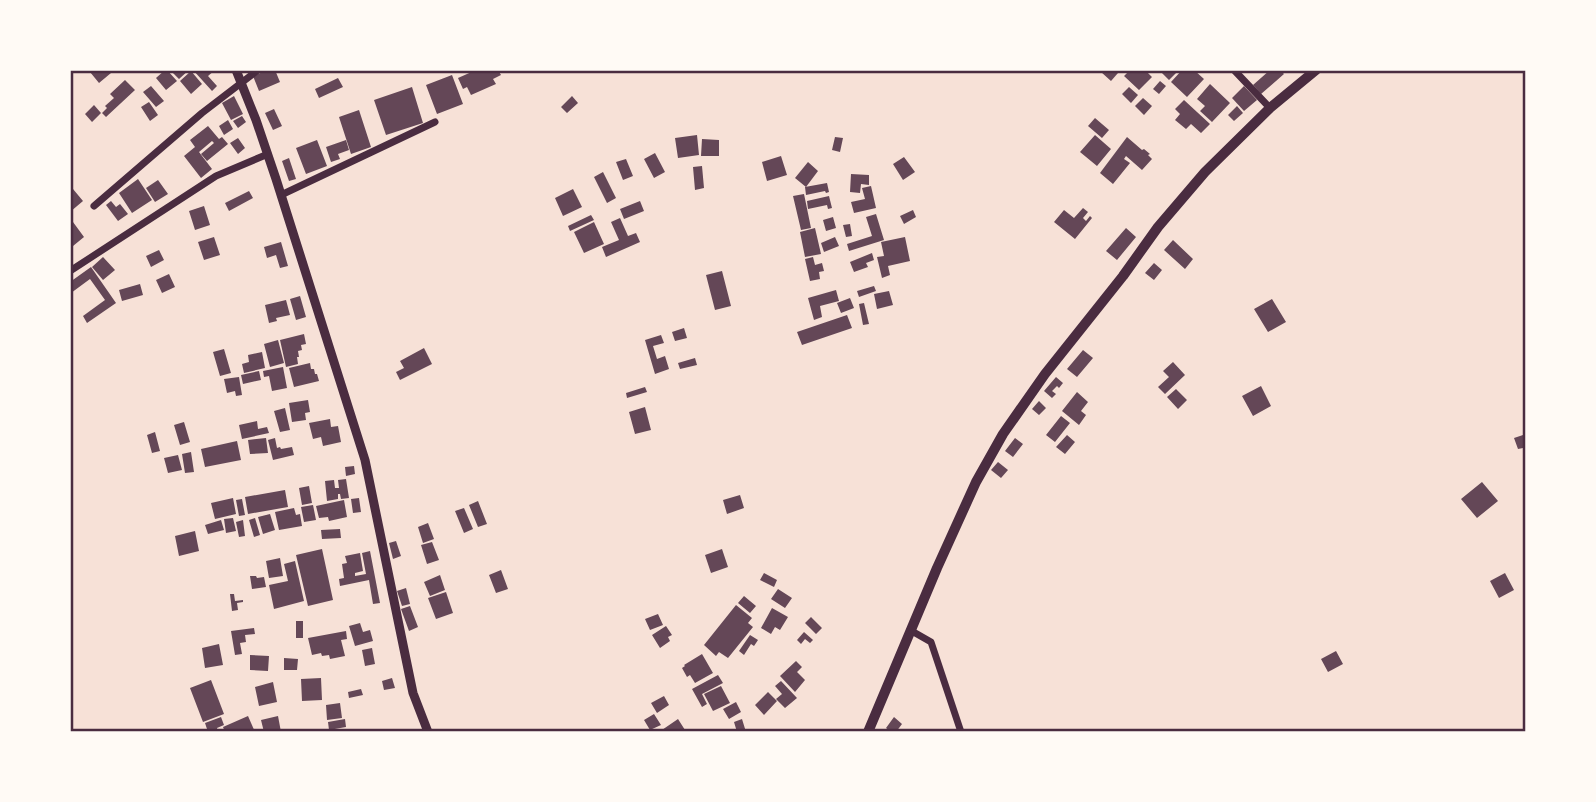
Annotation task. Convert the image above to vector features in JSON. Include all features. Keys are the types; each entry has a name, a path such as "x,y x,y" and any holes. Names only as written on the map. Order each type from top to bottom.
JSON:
{"main road":[{"path":"868,732 971,494 1003,434 1045,374 1123,276 1158,227 1205,173 1270,108 1316,70"}],"street":[{"path":"236,70 268,154 365,460 412,693 428,732"},
{"path":"94,206 192,121 258,70"},
{"path":"1234,70 1270,108"},
{"path":"281,195 435,122"},
{"path":"70,271 216,176 268,154"},
{"path":"910,630 931,642 961,732"}],"building":[{"path":"108,70 111,73 99,83 90,72"},
{"path":"165,70 177,81 166,90 156,78"},
{"path":"170,70 189,70 179,79"},
{"path":"193,70 215,70 208,76 217,86 212,91"},
{"path":"275,70 280,82 259,91 253,76"},
{"path":"476,70 498,70 501,75 493,79 496,84 471,95 467,87 463,89 458,78"},
{"path":"1115,70 1118,73 1111,81 1101,72"},
{"path":"1130,70 1149,70 1147,72 1152,77 1139,90 1124,76"},
{"path":"1159,70 1179,70 1169,80"},
{"path":"1182,70 1194,70 1204,79 1187,97 1171,82"},
{"path":"1270,70 1280,70 1284,74 1261,94 1253,85"},
{"path":"191,71 202,84 191,94 180,81"},
{"path":"452,75 463,104 437,114 426,85"},
{"path":"338,78 343,87 319,98 315,89"},
{"path":"125,80 135,90 106,117 102,113 114,98 110,94"},
{"path":"1160,81 1166,86 1159,94 1153,89"},
{"path":"1210,84 1230,103 1212,122 1200,111 1205,106 1197,99"},
{"path":"151,86 164,101 156,107 143,92"},
{"path":"1244,86 1257,100 1244,111 1232,98"},
{"path":"412,87 423,123 386,135 374,100"},
{"path":"1129,87 1138,95 1131,103 1122,94"},
{"path":"234,96 243,114 231,120 222,103"},
{"path":"572,96 578,103 567,113 561,107"},
{"path":"1143,98 1152,106 1144,115 1135,106"},
{"path":"1184,100 1210,124 1201,133 1191,124 1186,129 1175,120 1180,114 1175,109"},
{"path":"149,102 158,115 150,121 141,107"},
{"path":"94,105 101,113 92,122 85,114"},
{"path":"1237,106 1243,113 1234,121 1228,115"},
{"path":"274,109 282,126 273,130 265,113"},
{"path":"359,110 371,147 351,154 339,117"},
{"path":"242,116 246,122 238,128 233,121"},
{"path":"1095,118 1109,130 1102,138 1088,126"},
{"path":"228,120 233,129 224,135 219,126"},
{"path":"208,126 219,139 222,137 228,144 207,161 201,154 214,143 212,141 199,152 212,169 201,178 184,156 195,147 190,140"},
{"path":"697,135 699,155 678,158 675,138"},
{"path":"1095,135 1111,149 1097,166 1080,152"},
{"path":"835,137 843,138 840,152 832,150"},
{"path":"1127,137 1150,154 1148,155 1152,159 1142,170 1126,156 1124,159 1130,163 1113,184 1100,173"},
{"path":"238,138 245,148 238,154 230,143"},
{"path":"702,139 719,140 719,156 701,156"},
{"path":"317,140 327,166 306,174 296,148"},
{"path":"346,140 349,150 338,154 340,159 331,162 326,147"},
{"path":"655,153 665,172 654,178 644,159"},
{"path":"781,156 787,175 767,181 762,162"},
{"path":"904,157 915,172 903,180 893,164"},
{"path":"289,158 296,179 289,181 282,161"},
{"path":"626,159 633,176 623,180 616,162"},
{"path":"808,162 818,171 806,187 795,178"},
{"path":"702,166 704,188 695,190 693,167"},
{"path":"603,172 616,198 607,203 594,177"},
{"path":"851,174 869,175 869,185 861,184 860,193 850,192"},
{"path":"138,179 152,200 132,213 119,193"},
{"path":"158,180 168,194 155,202 146,188"},
{"path":"827,183 829,192 806,195 805,187"},
{"path":"871,186 876,208 854,213 851,202 865,199 862,188"},
{"path":"73,189 83,201 70,212 70,191"},
{"path":"573,189 582,207 563,216 555,198"},
{"path":"249,191 253,198 229,211 225,203"},
{"path":"804,194 811,228 801,230 793,196"},
{"path":"829,196 832,208 828,209 827,205 808,209 807,201"},
{"path":"111,201 116,207 120,204 128,214 118,221 106,205"},
{"path":"640,201 644,211 624,219 620,209"},
{"path":"204,206 210,225 195,230 189,211"},
{"path":"1083,208 1088,212 1083,218 1086,221 1090,216 1092,218 1075,239 1054,222 1064,210 1074,218"},
{"path":"913,210 916,217 904,224 900,216"},
{"path":"876,214 884,240 849,251 847,244 872,236 866,217"},
{"path":"591,215 594,220 570,231 568,226"},
{"path":"833,217 836,228 826,231 823,220"},
{"path":"620,218 628,236 636,233 640,242 606,257 602,247 619,240 611,222"},
{"path":"73,222 84,237 73,246 70,242 70,224"},
{"path":"594,222 604,244 584,253 574,232"},
{"path":"850,224 852,236 846,237 843,225"},
{"path":"815,228 821,254 805,257 800,232"},
{"path":"1126,228 1136,237 1117,260 1106,251"},
{"path":"214,237 220,255 204,260 198,242"},
{"path":"835,237 839,246 824,252 821,243"},
{"path":"905,237 910,261 888,266 890,275 882,278 877,257 884,256 881,242"},
{"path":"1173,240 1193,259 1185,269 1164,250"},
{"path":"281,242 288,266 280,268 276,255 267,258 264,247"},
{"path":"159,250 164,260 151,267 146,256"},
{"path":"872,253 874,260 866,263 868,267 854,272 850,262"},
{"path":"103,257 115,270 103,280 92,267"},
{"path":"813,257 815,265 822,263 824,271 819,272 820,279 810,281 805,259"},
{"path":"1154,263 1162,270 1154,280 1145,273"},
{"path":"91,267 116,303 87,323 83,316 105,300 90,279 71,293 70,282"},
{"path":"722,271 731,306 715,310 706,275"},
{"path":"169,274 175,287 162,293 156,280"},
{"path":"140,284 143,295 122,301 119,290"},
{"path":"874,286 876,291 859,297 857,291"},
{"path":"836,290 839,301 820,306 822,317 814,320 808,298"},
{"path":"889,291 893,305 877,309 874,294"},
{"path":"300,296 306,317 296,320 290,299"},
{"path":"850,298 854,308 841,313 837,303"},
{"path":"1272,299 1286,322 1268,332 1254,309"},
{"path":"286,300 290,315 276,318 277,321 269,323 265,305"},
{"path":"864,303 869,324 863,325 859,304"},
{"path":"847,315 852,328 802,345 797,332"},
{"path":"684,328 687,338 675,341 672,332"},
{"path":"304,334 306,344 301,345 302,350 298,351 298,364 286,367 280,340"},
{"path":"661,335 664,343 653,346 657,359 665,356 669,369 655,374 645,340"},
{"path":"278,340 284,363 270,367 264,344"},
{"path":"424,348 432,364 400,380 396,372 404,368 400,361"},
{"path":"224,349 231,373 220,376 213,352"},
{"path":"1083,350 1093,358 1077,377 1067,369"},
{"path":"262,352 265,368 244,373 242,364 249,362 248,355"},
{"path":"695,358 697,365 680,369 678,363"},
{"path":"1173,362 1185,375 1165,394 1158,387 1169,377 1163,371"},
{"path":"310,363 319,381 294,387 289,368"},
{"path":"283,367 287,388 272,391 269,376 264,377 263,371"},
{"path":"259,371 261,380 243,384 241,375"},
{"path":"239,377 242,395 236,396 235,391 227,393 224,379"},
{"path":"1056,377 1063,383 1052,391 1056,394 1052,398 1044,391"},
{"path":"1261,386 1271,406 1253,416 1242,396"},
{"path":"645,387 647,392 627,398 626,393"},
{"path":"1176,389 1187,400 1178,409 1167,397"},
{"path":"1077,392 1088,402 1081,411 1086,415 1079,425 1062,411"},
{"path":"308,400 310,412 305,413 306,420 292,422 289,403"},
{"path":"1039,401 1046,408 1039,415 1032,409"},
{"path":"645,407 651,430 635,434 629,412"},
{"path":"285,408 290,430 280,432 274,411"},
{"path":"1061,416 1070,423 1055,442 1046,435"},
{"path":"330,419 331,427 338,426 341,442 323,446 321,437 313,439 309,423"},
{"path":"257,421 258,429 267,427 269,433 242,439 239,425"},
{"path":"184,422 190,442 180,445 174,425"},
{"path":"155,432 160,451 152,453 147,435"},
{"path":"1526,434 1526,456 1523,448 1518,449 1514,438"},
{"path":"1067,435 1075,442 1065,454 1056,447"},
{"path":"266,438 268,453 250,454 248,440"},
{"path":"275,438 277,448 292,447 294,455 273,460 268,440"},
{"path":"1015,438 1023,444 1013,457 1005,451"},
{"path":"237,441 241,460 205,467 201,449"},
{"path":"191,452 194,472 185,473 182,454"},
{"path":"178,455 182,470 168,473 164,458"},
{"path":"998,462 1008,470 1001,478 991,470"},
{"path":"354,466 355,474 346,476 345,467"},
{"path":"346,479 349,498 341,499 338,494 338,499 327,501 325,481 334,480 335,488 339,488 338,480"},
{"path":"1482,482 1498,501 1477,518 1461,499"},
{"path":"309,486 312,503 302,505 299,488"},
{"path":"285,490 288,507 248,514 245,497"},
{"path":"740,495 744,508 727,514 723,500"},
{"path":"233,498 236,514 215,519 211,503"},
{"path":"359,498 361,512 353,513 351,499"},
{"path":"242,499 245,515 239,516 236,500"},
{"path":"344,500 347,517 329,521 328,517 319,518 316,506"},
{"path":"478,501 487,524 478,527 469,505"},
{"path":"313,505 316,520 304,522 301,507"},
{"path":"294,508 296,515 300,514 302,526 279,530 275,512"},
{"path":"464,508 473,529 464,533 455,511"},
{"path":"270,514 275,530 263,534 258,517"},
{"path":"233,518 236,531 226,533 224,519"},
{"path":"255,518 260,535 254,537 249,520"},
{"path":"221,520 224,530 208,534 205,525"},
{"path":"243,520 245,536 239,537 236,522"},
{"path":"428,523 434,539 423,543 418,527"},
{"path":"340,529 341,538 322,539 321,530"},
{"path":"195,531 199,551 179,556 175,536"},
{"path":"396,541 401,556 393,559 389,543"},
{"path":"432,542 439,560 427,564 421,545"},
{"path":"322,549 333,600 308,606 296,555"},
{"path":"722,549 728,567 711,573 705,555"},
{"path":"370,551 380,603 373,604 369,580 340,586 339,579 344,578 342,564 347,563 345,556 360,553 363,571 355,573 355,576 366,574 362,553"},
{"path":"280,558 283,576 269,578 266,561"},
{"path":"295,561 304,601 274,609 269,585 288,581 284,564"},
{"path":"501,570 508,589 496,593 489,575"},
{"path":"764,573 777,580 774,587 760,580"},
{"path":"1505,573 1514,590 1499,598 1490,581"},
{"path":"440,575 445,590 430,596 424,582"},
{"path":"250,576 264,577 266,587 252,589"},
{"path":"406,588 410,604 402,606 397,591"},
{"path":"778,589 792,598 785,608 771,599"},
{"path":"446,592 453,613 436,619 428,598"},
{"path":"230,594 234,594 235,601 243,600 237,603 238,610 232,611"},
{"path":"744,596 756,606 750,613 738,603"},
{"path":"736,605 752,618 748,623 753,627 728,658 719,652 716,656 704,645"},
{"path":"410,606 418,627 409,631 401,609"},
{"path":"772,608 788,617 780,630 775,627 771,634 761,628"},
{"path":"658,614 663,625 650,630 645,619"},
{"path":"811,617 822,628 816,634 805,623"},
{"path":"296,621 303,621 303,638 296,638"},
{"path":"360,623 363,632 370,630 373,641 355,646 349,626"},
{"path":"666,626 672,635 668,637 670,641 660,648 652,635"},
{"path":"254,628 255,634 245,635 246,642 240,643 242,654 235,655 231,631"},
{"path":"346,631 347,639 341,640 345,656 330,659 329,655 322,656 321,653 312,655 308,638"},
{"path":"804,632 813,640 810,643 805,639 801,644 797,640"},
{"path":"750,635 758,640 754,646 751,644 744,655 739,651"},
{"path":"219,644 223,665 205,668 202,648"},
{"path":"372,648 375,664 365,666 362,650"},
{"path":"1336,651 1343,664 1328,672 1321,659"},
{"path":"702,654 713,673 695,683 690,675 687,677 682,668"},
{"path":"250,655 269,656 268,671 250,670"},
{"path":"284,658 298,659 297,670 284,670"},
{"path":"796,661 802,667 797,672 805,680 795,692 780,676"},
{"path":"718,675 723,683 702,694 707,704 702,707 692,689"},
{"path":"321,678 322,700 302,701 301,679"},
{"path":"392,678 395,688 384,690 382,681"},
{"path":"211,680 224,714 203,722 190,688"},
{"path":"781,681 797,698 785,708 776,699 782,694 775,686"},
{"path":"273,682 277,702 259,706 255,687"},
{"path":"721,686 730,703 713,711 704,694"},
{"path":"361,689 363,695 349,698 348,692"},
{"path":"768,692 777,701 764,715 755,705"},
{"path":"664,696 669,705 657,713 651,703"},
{"path":"736,702 741,712 729,719 723,709"},
{"path":"340,703 342,718 327,720 326,705"},
{"path":"654,714 661,725 650,730 644,720"},
{"path":"248,716 255,732 225,732 223,727"},
{"path":"278,716 281,732 264,732 261,720"},
{"path":"221,717 224,725 217,728 218,732 208,732 205,723"},
{"path":"894,717 902,724 896,732 891,732 886,728"},
{"path":"345,719 346,727 329,730 328,722"},
{"path":"678,719 685,730 659,732"},
{"path":"742,719 746,732 737,732 734,722"}]}
